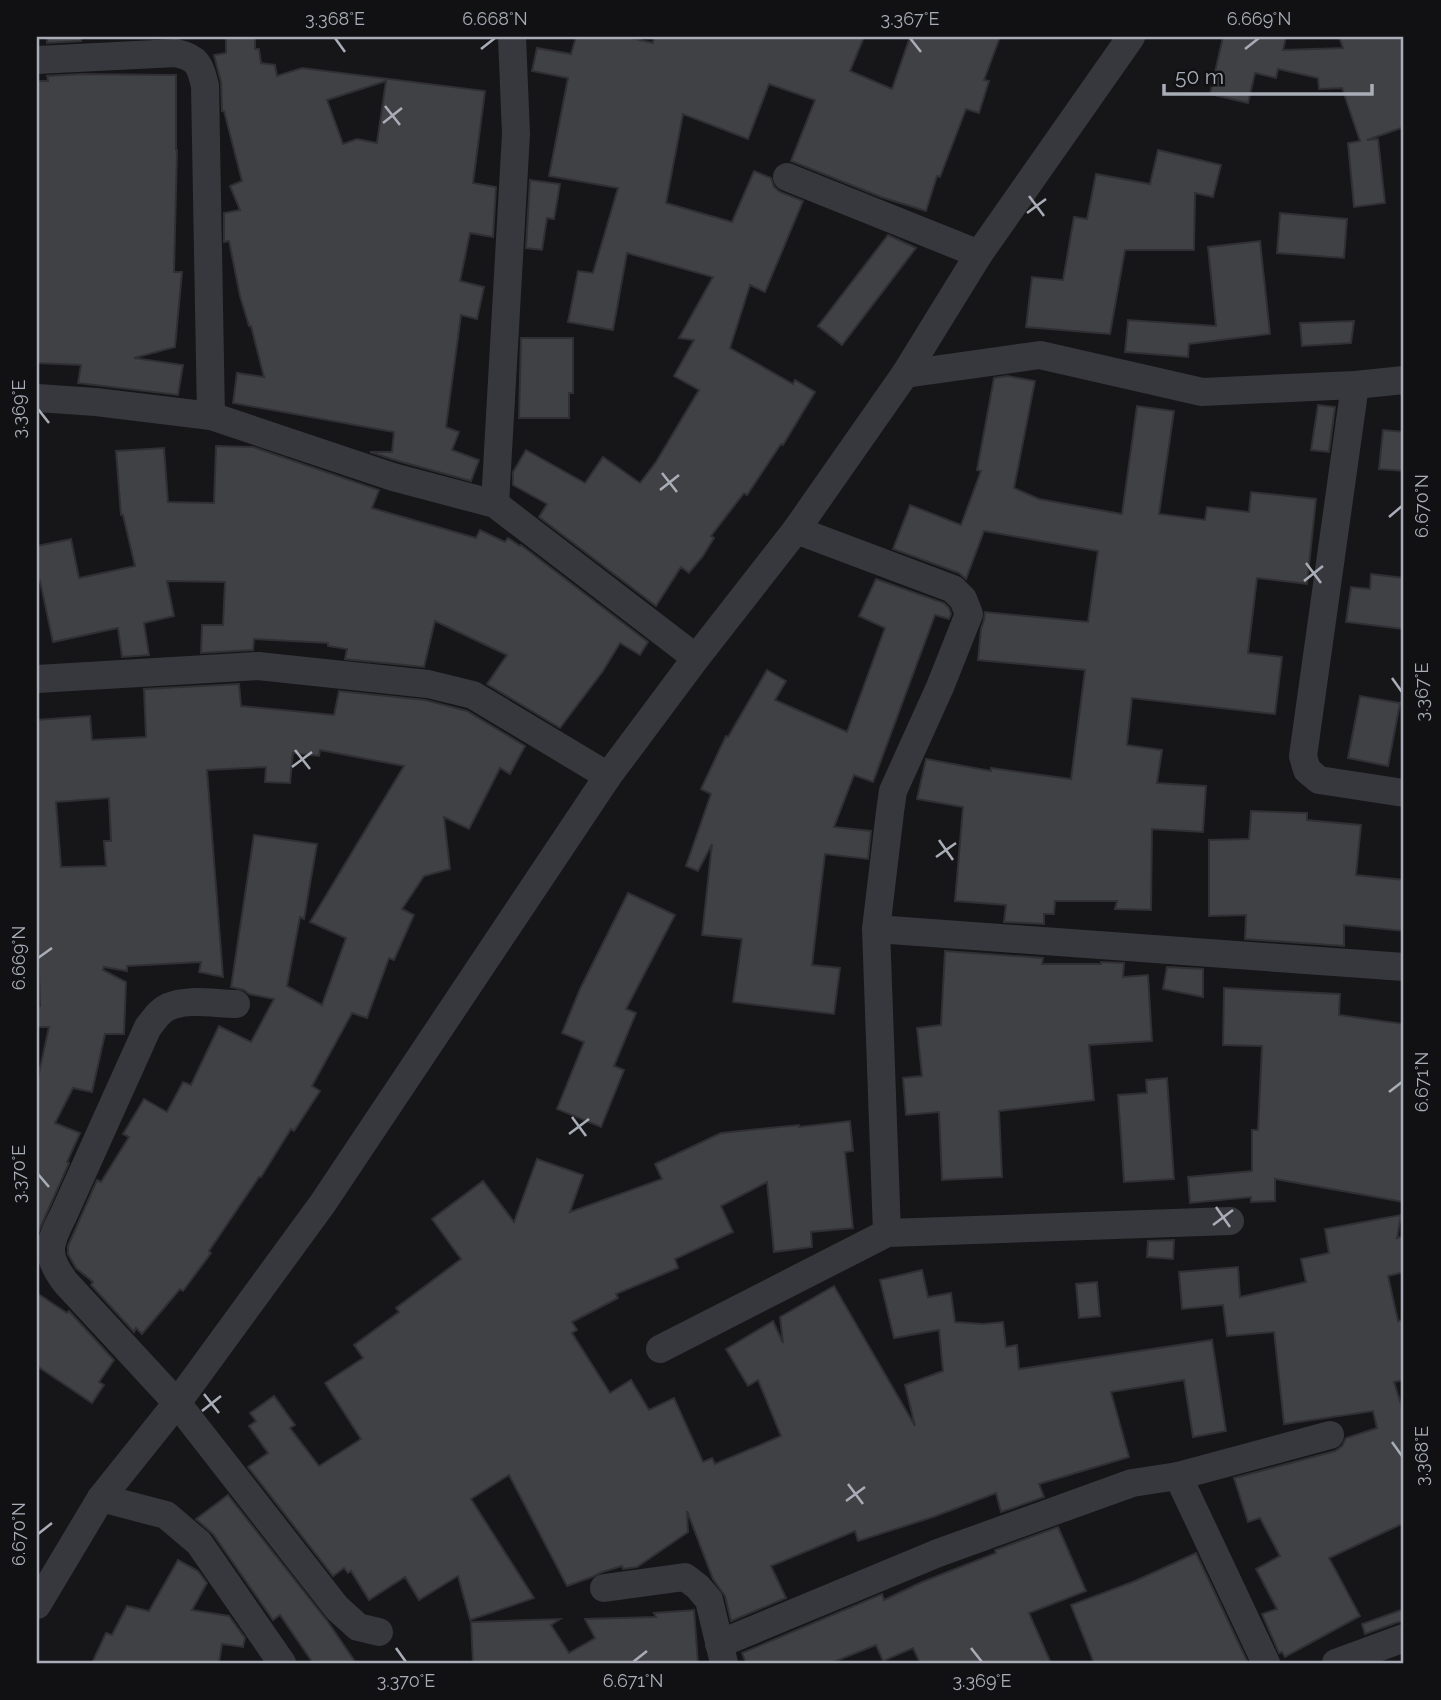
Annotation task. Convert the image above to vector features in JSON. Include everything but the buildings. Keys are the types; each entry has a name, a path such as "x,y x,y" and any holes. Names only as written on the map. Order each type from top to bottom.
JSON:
{"street":[{"path":"495,504 516,134 512,37"},
{"path":"37,1605 101,1498 177,1403 323,1203 608,776 796,530 905,374 979,254 1131,37"},
{"path":"37,60 176,53 191,57 201,68 205,86 211,416"},
{"path":"787,177 979,254"},
{"path":"905,374 1040,355 1202,392 1404,380"},
{"path":"1355,385 1303,756 1307,770 1320,780 1404,793"},
{"path":"37,398 211,416 393,477 495,504 696,658"},
{"path":"796,530 953,589 963,599 969,614 940,687 893,791 876,929 887,1233"},
{"path":"37,679 258,666 428,684 473,695 608,776"},
{"path":"876,929 1404,967"},
{"path":"236,1004 186,1003 167,1008 148,1027 52,1237 51,1254 56,1270 66,1283 177,1403 337,1608 358,1627 379,1632"},
{"path":"660,1349 887,1233 1230,1221"},
{"path":"604,1588 685,1577 709,1600 722,1654 938,1553 1132,1483 1178,1476 1330,1436"},
{"path":"1178,1476 1266,1663"},
{"path":"101,1498 166,1515 199,1543 282,1663"},
{"path":"1336,1663 1404,1638"}]}
